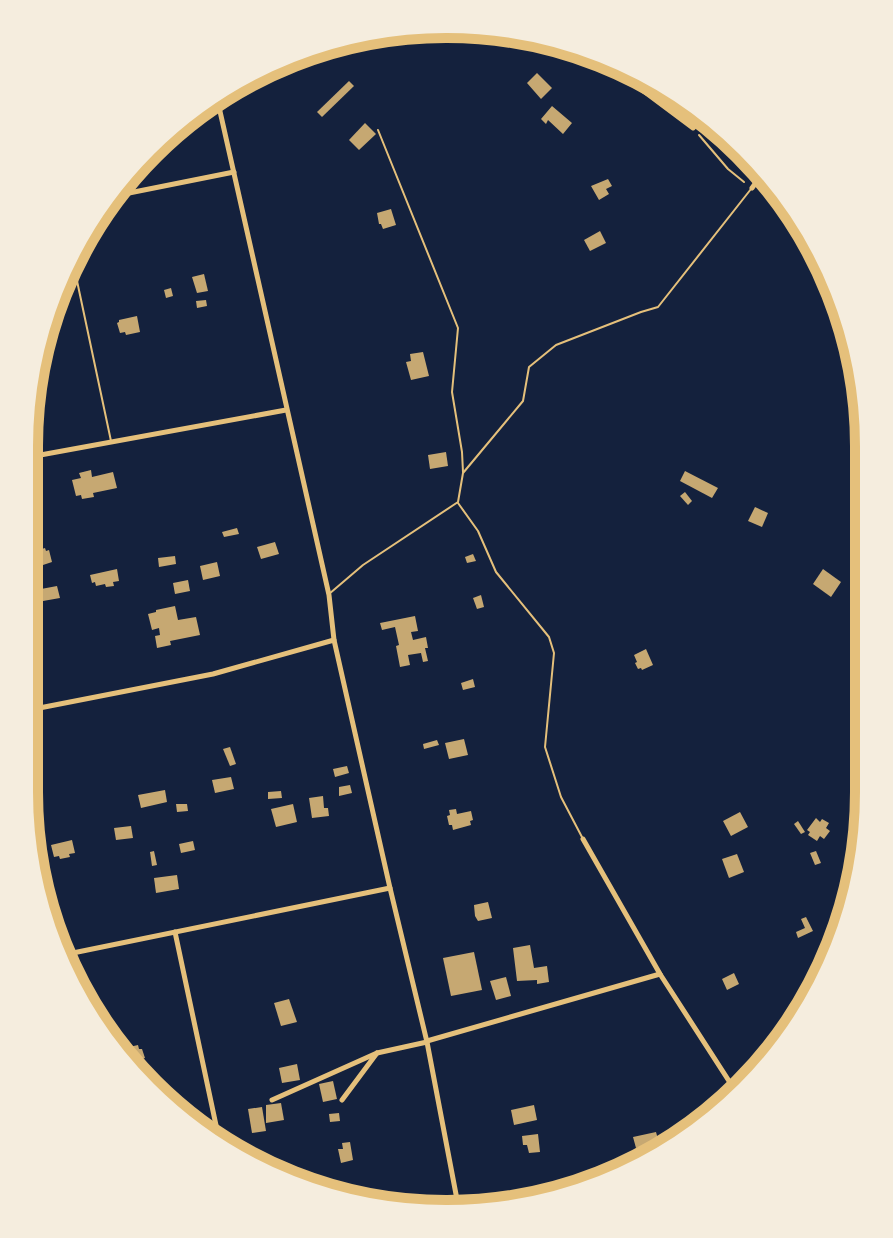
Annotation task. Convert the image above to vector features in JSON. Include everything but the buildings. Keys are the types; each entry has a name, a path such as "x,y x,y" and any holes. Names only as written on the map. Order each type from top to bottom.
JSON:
{"street":[{"path":"633,83 693,128 697,124"},
{"path":"219,108 329,595 334,640 427,1041 457,1200"},
{"path":"125,194 234,172"},
{"path":"752,188 757,181"},
{"path":"38,455 286,410"},
{"path":"38,708 213,674 334,640"},
{"path":"583,839 660,974 731,1084"},
{"path":"71,953 390,888"},
{"path":"175,932 217,1129"},
{"path":"272,1100 377,1053 660,974"},
{"path":"342,1100 377,1053"}],"lane":[{"path":"378,130 458,328 452,392 462,452 463,473 458,502 478,531 496,572 549,637 554,653 545,747 561,797 583,839"},
{"path":"463,473 523,401 529,367 556,345 658,307 752,188"},
{"path":"76,275 111,441"},
{"path":"329,595 363,565 458,502"}],"path":[{"path":"693,128 728,169 752,188"}]}
